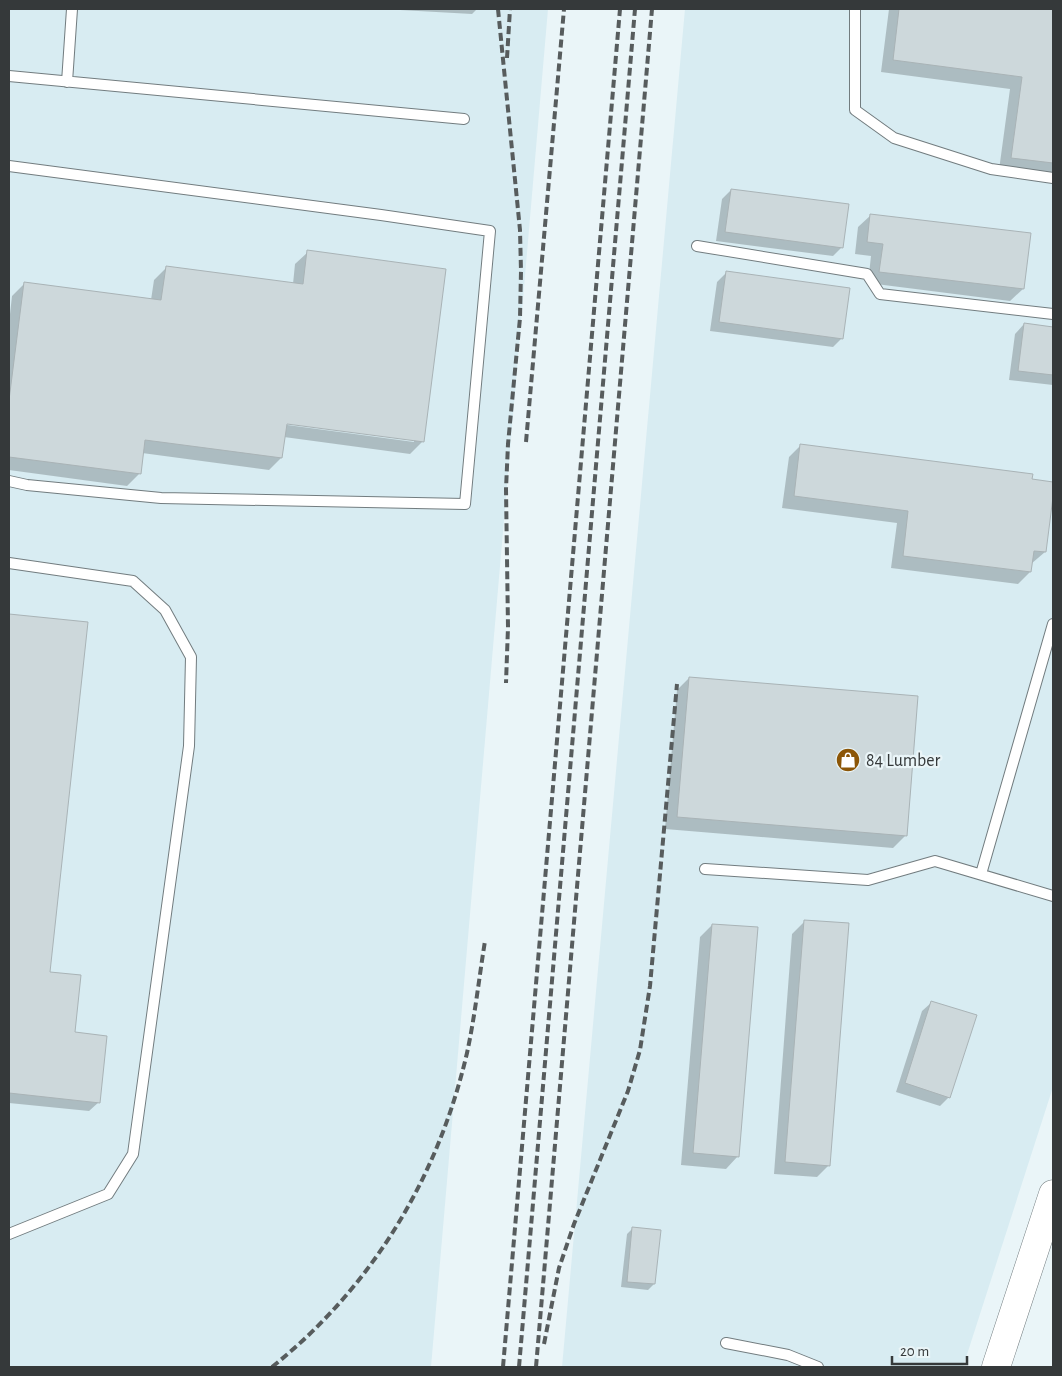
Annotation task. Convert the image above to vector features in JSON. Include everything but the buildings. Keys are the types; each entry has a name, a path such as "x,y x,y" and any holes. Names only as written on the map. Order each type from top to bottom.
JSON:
{"main road":[{"path":"996,1367 1053,1194"}],"lane":[{"path":"67,82 72,9"},
{"path":"855,9 855,110 894,138 991,169 1053,178"},
{"path":"9,76 464,119"},
{"path":"9,166 362,212 490,231 465,504 161,498 27,485 9,481"},
{"path":"697,246 867,274 880,294 1053,314"},
{"path":"9,563 133,581 165,610 191,657 189,746 133,1154 108,1194 9,1234"},
{"path":"981,874 1053,624"},
{"path":"705,869 868,880 935,861 1053,896"},
{"path":"726,1343 788,1356 818,1367"}],"shaded area":[{"path":"9,9 548,9 431,1367 9,1367"},
{"path":"685,9 1053,9 1053,1087 963,1367 562,1367"}],"railway":[{"path":"498,9 520,230 521,271 520,318 508,444 506,489 508,627 506,683"},
{"path":"507,58 510,9"},
{"path":"526,442 564,9"},
{"path":"503,1367 620,9"},
{"path":"519,1367 635,9"},
{"path":"536,1367 652,9"},
{"path":"544,1344 559,1268 574,1224 628,1091 640,1050 650,986 677,684"},
{"path":"272,1367 308,1336 341,1302 370,1265 396,1227 419,1186 438,1144 454,1099 467,1053 485,941"}],"place":[{"name":"84 Lumber","path":"848,760"}]}
